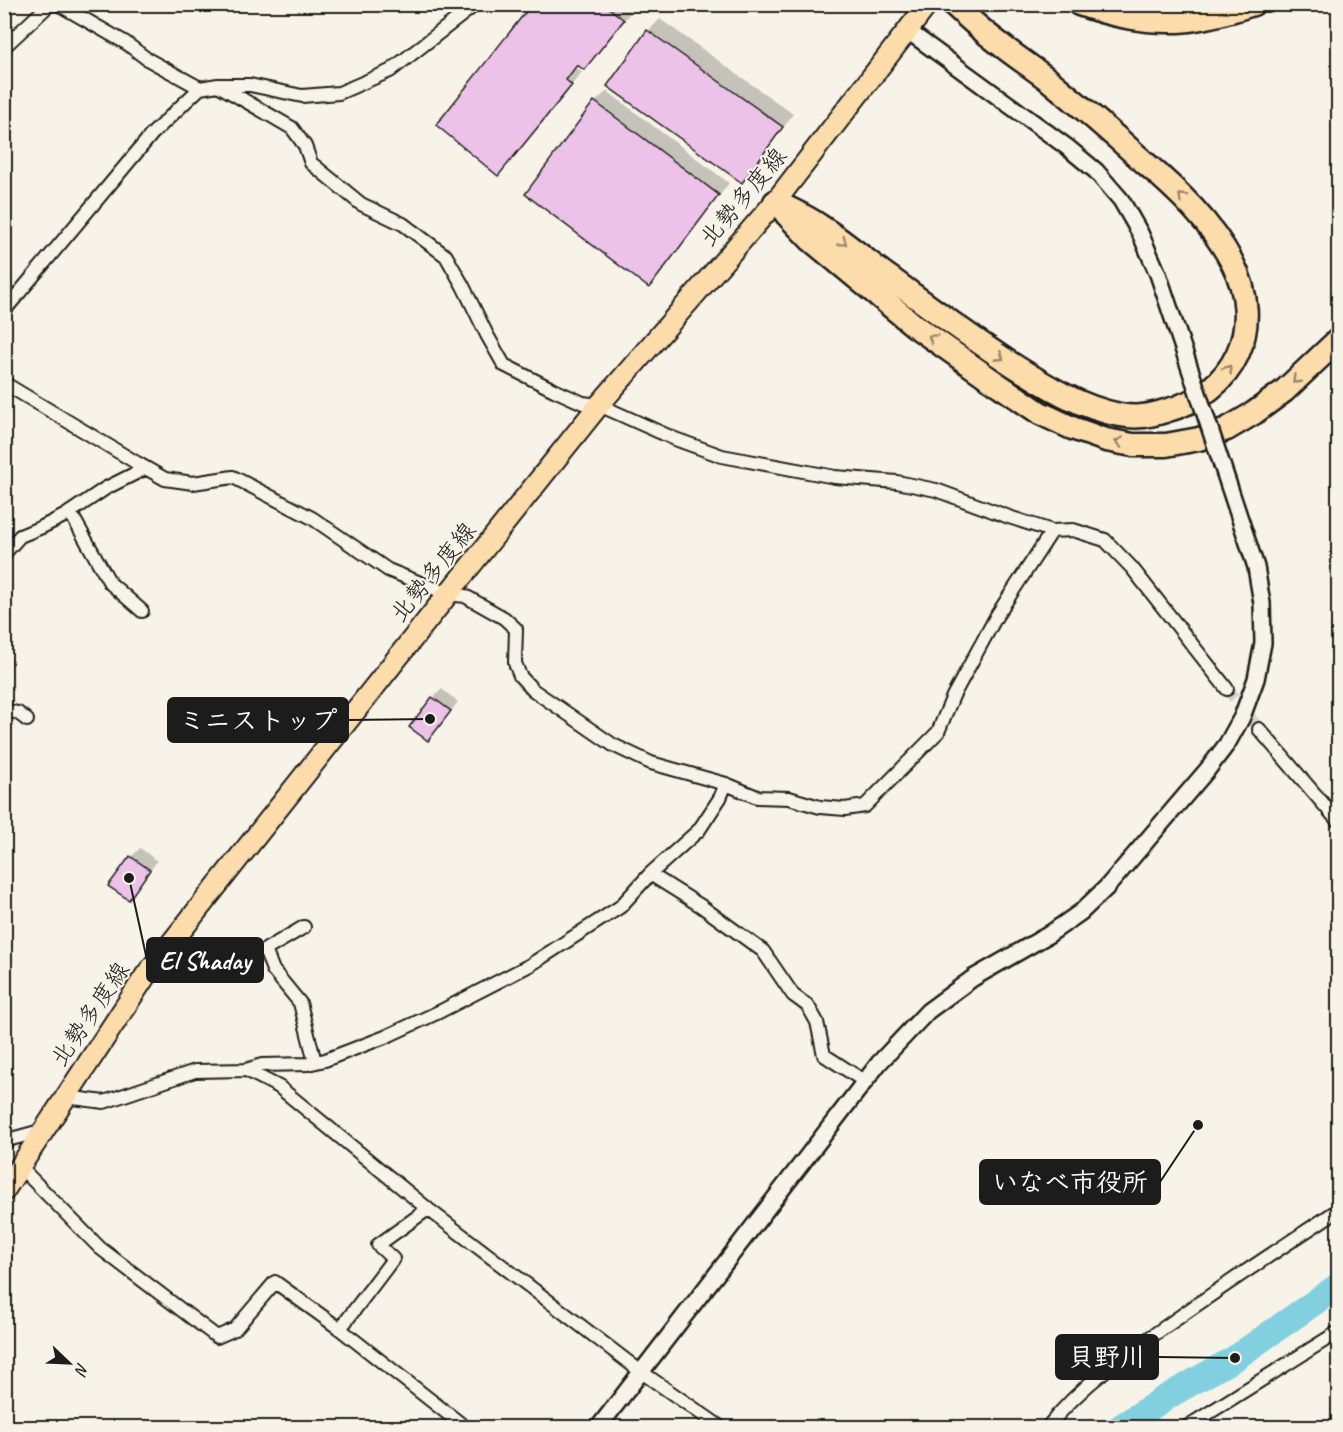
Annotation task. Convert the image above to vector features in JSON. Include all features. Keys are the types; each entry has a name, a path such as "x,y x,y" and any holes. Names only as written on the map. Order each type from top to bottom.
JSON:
{"highway":[{"path":"1079,4 1118,15 1154,20 1189,20 1225,13 1253,4"},
{"path":"775,202 820,225 1003,359 1045,385 1086,405 1120,415 1146,417 1181,407 1206,394 1221,380 1233,363 1241,345 1246,305 1242,284 1233,264 1208,224 1188,202 1117,137 957,9"},
{"path":"775,202 810,239 915,326 1040,413 1106,440 1133,445 1166,445 1199,440 1227,429 1284,391 1338,340"}],"main road":[{"name":"北勢多度線","path":"4,1191 147,975 599,405 775,202 928,4"}],"street":[{"path":"4,47 50,4"},
{"path":"58,4 126,43 147,59 200,88"},
{"path":"4,311 152,134 200,88 218,85 250,86 302,96 339,93 390,71 476,4"},
{"path":"598,1428 879,1063 928,1011 973,978 1048,935 1081,912 1107,887 1227,744 1242,717 1256,679 1263,643 1263,613 1256,567 1158,274 1140,233 1121,200 1096,171 1067,147 908,31"},
{"path":"218,85 292,128 305,146 311,163 362,204 403,224 446,256 504,365 583,402 599,405 675,439 722,456 835,477 897,482 936,490 1052,531 1073,530 1105,540 1132,568 1227,689"},
{"path":"4,383 165,479 193,483 233,477 312,518 388,570 448,594 465,596 504,618 516,629 515,663 520,676 532,690 614,745 651,763 726,784 757,797 789,798 820,807 845,809 865,806 938,732 953,696 997,615 1052,531"},
{"path":"4,554 20,536 70,512 106,488 146,468"},
{"path":"70,512 110,583 142,611"},
{"path":"4,710 18,713 27,720"},
{"path":"1259,729 1338,821"},
{"path":"66,1097 104,1102 195,1071 246,1070 262,1065 308,1064 325,1060 441,1011 530,964 620,907 650,874 699,830 720,798 726,784"},
{"path":"650,874 701,906 763,951 793,995 808,1006 817,1022 824,1055 864,1081"},
{"path":"304,927 265,950 273,970 300,1003 315,1062"},
{"path":"246,1070 279,1087 428,1209 707,1423 722,1428"},
{"path":"4,1141 44,1130"},
{"path":"20,1167 100,1248 217,1337 235,1329 275,1282 340,1329 466,1428"},
{"path":"340,1329 393,1259 378,1245 428,1209"},
{"path":"1047,1428 1084,1387 1125,1355 1207,1297 1338,1210"},
{"path":"1185,1428 1338,1332"}],"building":[{"path":"532,4 604,4 624,20 584,70 577,65 566,80 572,85 498,176 436,125"},
{"path":"647,30 783,127 742,183 607,86"},
{"path":"594,101 719,195 649,288 525,194"},
{"path":"432,697 451,711 428,741 409,727"},
{"path":"130,856 150,870 129,900 108,886"}],"waterway":[{"path":"1119,1428 1165,1398 1235,1358 1338,1286"}],"tunnel":[{"path":"1227,689 1259,729"}],"place":[{"name":"ミニストップ","path":"430,719"},
{"name":"El Shaday","path":"129,878"},
{"name":"いなべ市役所","path":"1198,1125"},
{"name":"貝野川","path":"1235,1358"}]}
